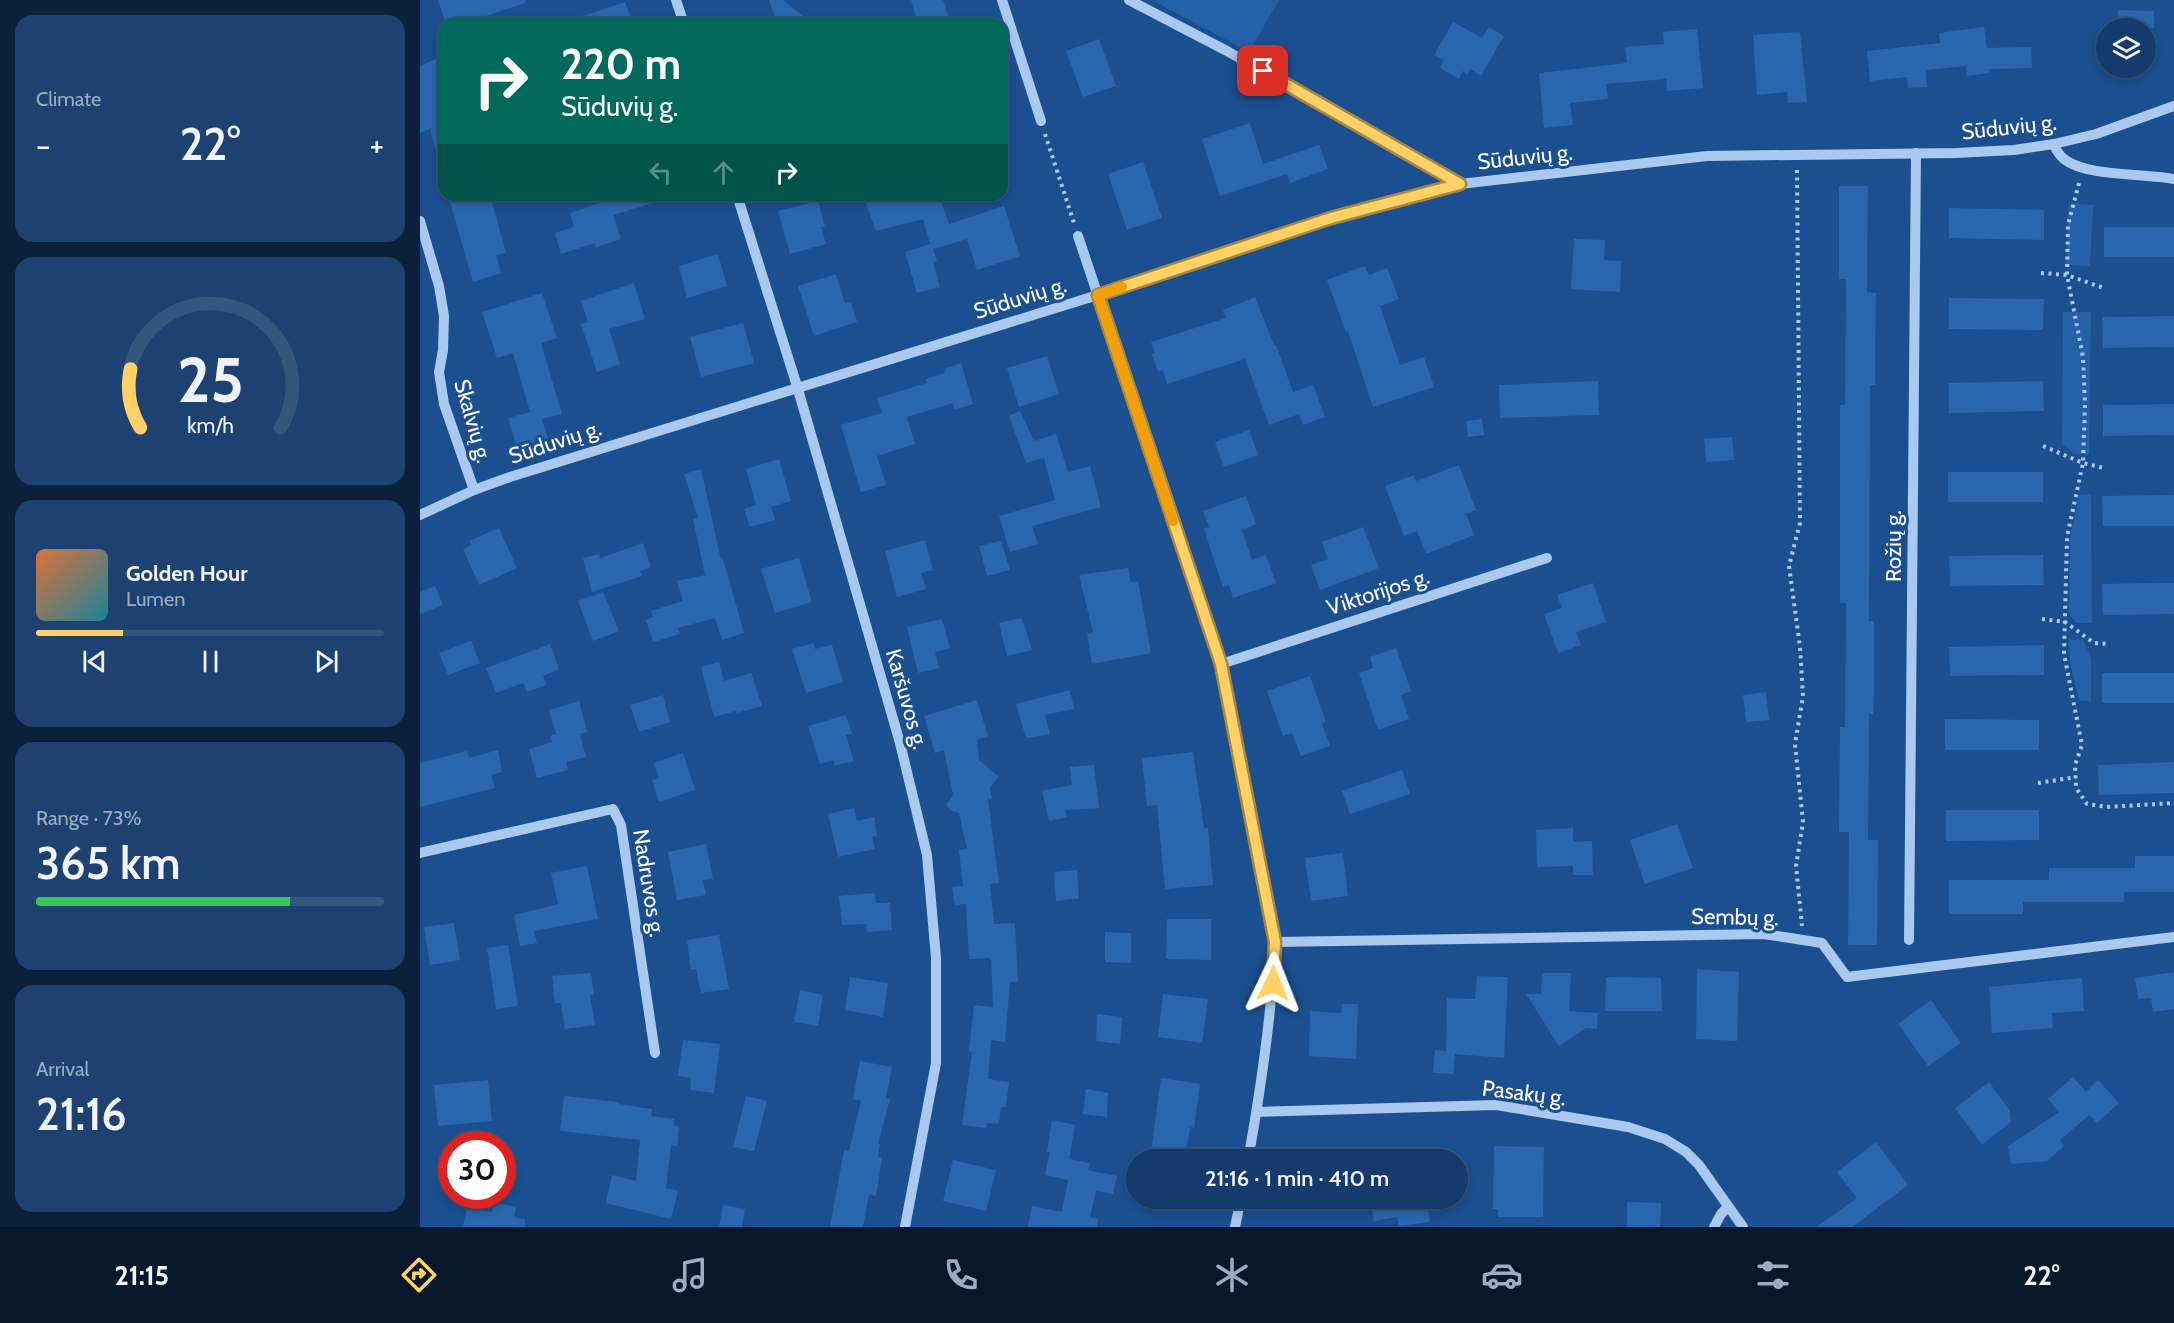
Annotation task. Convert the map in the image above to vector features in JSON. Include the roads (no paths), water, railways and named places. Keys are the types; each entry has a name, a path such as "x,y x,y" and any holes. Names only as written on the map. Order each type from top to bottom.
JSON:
{"street":[{"path":"676,0 682,18"},
{"path":"1002,0 1008,18"},
{"path":"1129,0 1227,51 1460,184"},
{"path":"1008,19 1041,122"},
{"name":"Sūduvių g.","path":"420,514 474,490 521,473 1098,295 1331,218 1460,184 1707,156 1956,153 2014,150 2096,134 2174,106"},
{"path":"2054,144 2065,160 2081,168 2174,179"},
{"name":"Rožių g.","path":"1909,940 1916,153"},
{"name":"Karšuvos g.","path":"739,201 797,386 900,743 927,855 936,958 936,1063 905,1227"},
{"name":"Skalvių g.","path":"420,221 439,286 444,316 443,350 439,372 444,404 474,490"},
{"path":"1078,236 1221,664 1275,942 1273,983 1257,1112 1250,1149"},
{"name":"Viktorijos g.","path":"1221,664 1547,558"},
{"name":"Nadruvos g.","path":"420,854 613,809 621,825 655,1053"},
{"name":"Sembų g.","path":"1275,942 1764,934 1822,943 1847,977 2174,937"},
{"name":"Pasakų g.","path":"1257,1112 1496,1106 1628,1127 1665,1139 1686,1152 1699,1165 1743,1227"},
{"path":"1714,1227 1728,1207"},
{"path":"1235,1227 1239,1209"}]}
